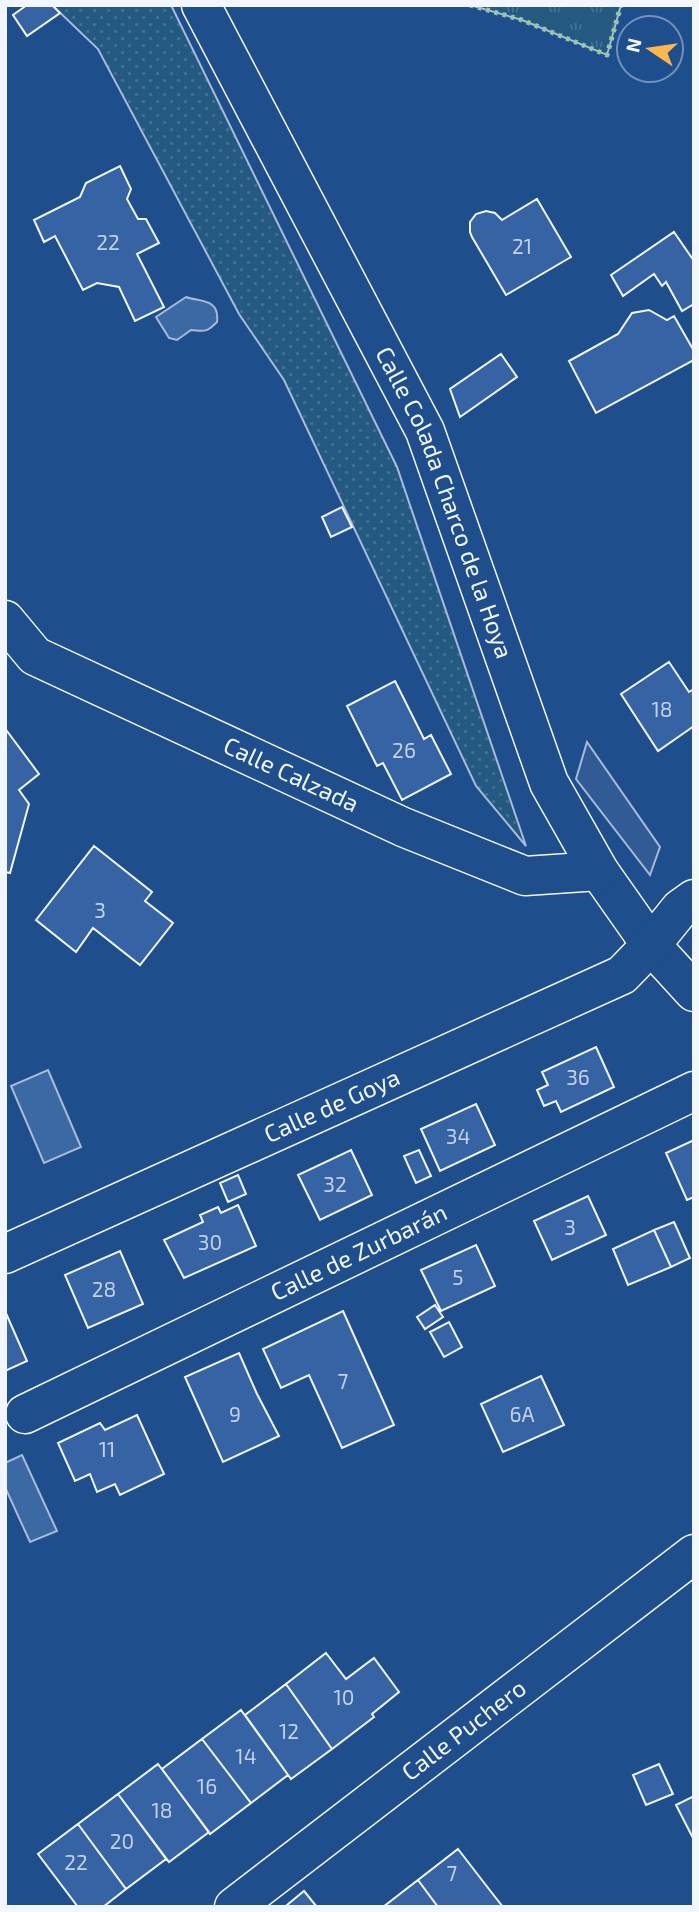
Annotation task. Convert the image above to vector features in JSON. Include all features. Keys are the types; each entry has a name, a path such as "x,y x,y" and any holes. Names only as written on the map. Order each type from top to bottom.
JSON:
{"street":[{"name":"Calle Colada Charco de la Hoya","path":"201,5 425,431 549,783 600,871 650,945 694,992"},
{"name":"Calle Calzada","path":"5,620 36,656 403,827 525,876 600,871"},
{"name":"Calle de Goya","path":"5,1254 622,975 680,909 694,899"},
{"name":"Calle de Zurbarán","path":"25,1414 694,1091"},
{"name":"Calle Puchero","path":"234,1907 694,1554"}],"green space":[{"path":"52,5 171,5 397,467 526,846 476,786 284,380 239,314 98,49"},
{"path":"470,5 621,5 618,14 615,14 615,26 607,55 522,20"}],"shaded area":[{"path":"186,297 212,305 217,314 217,322 205,330 191,330 177,340 169,338 156,317"},
{"path":"587,742 660,847 650,875 576,779"},
{"path":"48,1070 81,1147 44,1163 11,1086"},
{"path":"22,1455 57,1531 30,1542 5,1487 5,1463"}],"building":[{"path":"27,5 52,5 60,13 27,36 13,15"},
{"path":"120,166 131,189 127,199 138,219 146,219 159,243 137,254 164,307 135,321 119,287 97,283 83,290 55,236 44,242 34,220 80,197 86,183"},
{"path":"537,199 571,257 506,295 472,237 470,222 476,214 486,211 495,213 502,220"},
{"path":"674,232 694,261 694,304 682,311 666,282 662,286 654,274 623,296 611,275"},
{"path":"649,310 667,320 674,316 694,351 694,360 596,413 569,361 618,334 632,313"},
{"path":"501,354 517,377 460,417 450,389"},
{"path":"342,507 352,527 331,537 322,517"},
{"path":"669,662 689,692 694,689 694,726 658,751 621,694"},
{"path":"395,681 424,739 431,735 451,774 402,800 383,763 377,766 347,706"},
{"path":"7,731 39,774 19,790 29,804 10,873 5,872"},
{"path":"94,846 152,892 145,901 173,923 140,965 93,928 76,952 36,920"},
{"path":"596,1047 614,1087 561,1112 556,1101 544,1106 537,1090 548,1085 542,1072"},
{"path":"476,1104 495,1145 440,1171 421,1129"},
{"path":"694,1140 694,1197 687,1200 666,1153"},
{"path":"351,1150 372,1195 320,1220 298,1175"},
{"path":"419,1150 431,1176 416,1183 404,1156"},
{"path":"238,1175 246,1194 228,1202 220,1183"},
{"path":"588,1196 606,1235 552,1260 534,1221"},
{"path":"238,1205 256,1246 184,1278 164,1240 203,1222 200,1215 218,1207 221,1213"},
{"path":"674,1222 690,1258 671,1267 654,1230"},
{"path":"654,1230 671,1267 628,1285 613,1249"},
{"path":"476,1245 495,1286 441,1311 421,1270"},
{"path":"120,1251 143,1304 88,1328 65,1275"},
{"path":"435,1305 443,1317 425,1329 417,1317"},
{"path":"5,1311 27,1361 5,1371"},
{"path":"343,1311 394,1425 342,1448 309,1375 281,1388 263,1349"},
{"path":"449,1322 462,1347 444,1357 430,1332"},
{"path":"239,1353 279,1436 223,1462 185,1377"},
{"path":"541,1376 564,1425 503,1452 481,1404"},
{"path":"137,1415 164,1474 120,1495 115,1484 97,1492 90,1474 75,1481 58,1443 100,1423 105,1430"},
{"path":"326,1653 346,1679 374,1658 399,1692 372,1714 374,1717 332,1749 286,1684"},
{"path":"286,1684 332,1749 291,1779 245,1715"},
{"path":"241,1710 288,1775 251,1803 202,1739"},
{"path":"202,1739 251,1803 210,1834 162,1769"},
{"path":"158,1764 209,1832 169,1862 118,1794"},
{"path":"659,1764 673,1794 646,1805 633,1775"},
{"path":"118,1794 166,1859 126,1889 78,1824"},
{"path":"694,1796 694,1840 676,1805"},
{"path":"78,1824 126,1889 103,1907 78,1907 38,1854"},
{"path":"458,1849 503,1907 438,1907 418,1880"},
{"path":"418,1880 438,1907 383,1907"},
{"path":"304,1891 317,1907 288,1907 287,1905"}],"hedge":[{"path":"470,5 522,20 607,55 621,5"}]}
